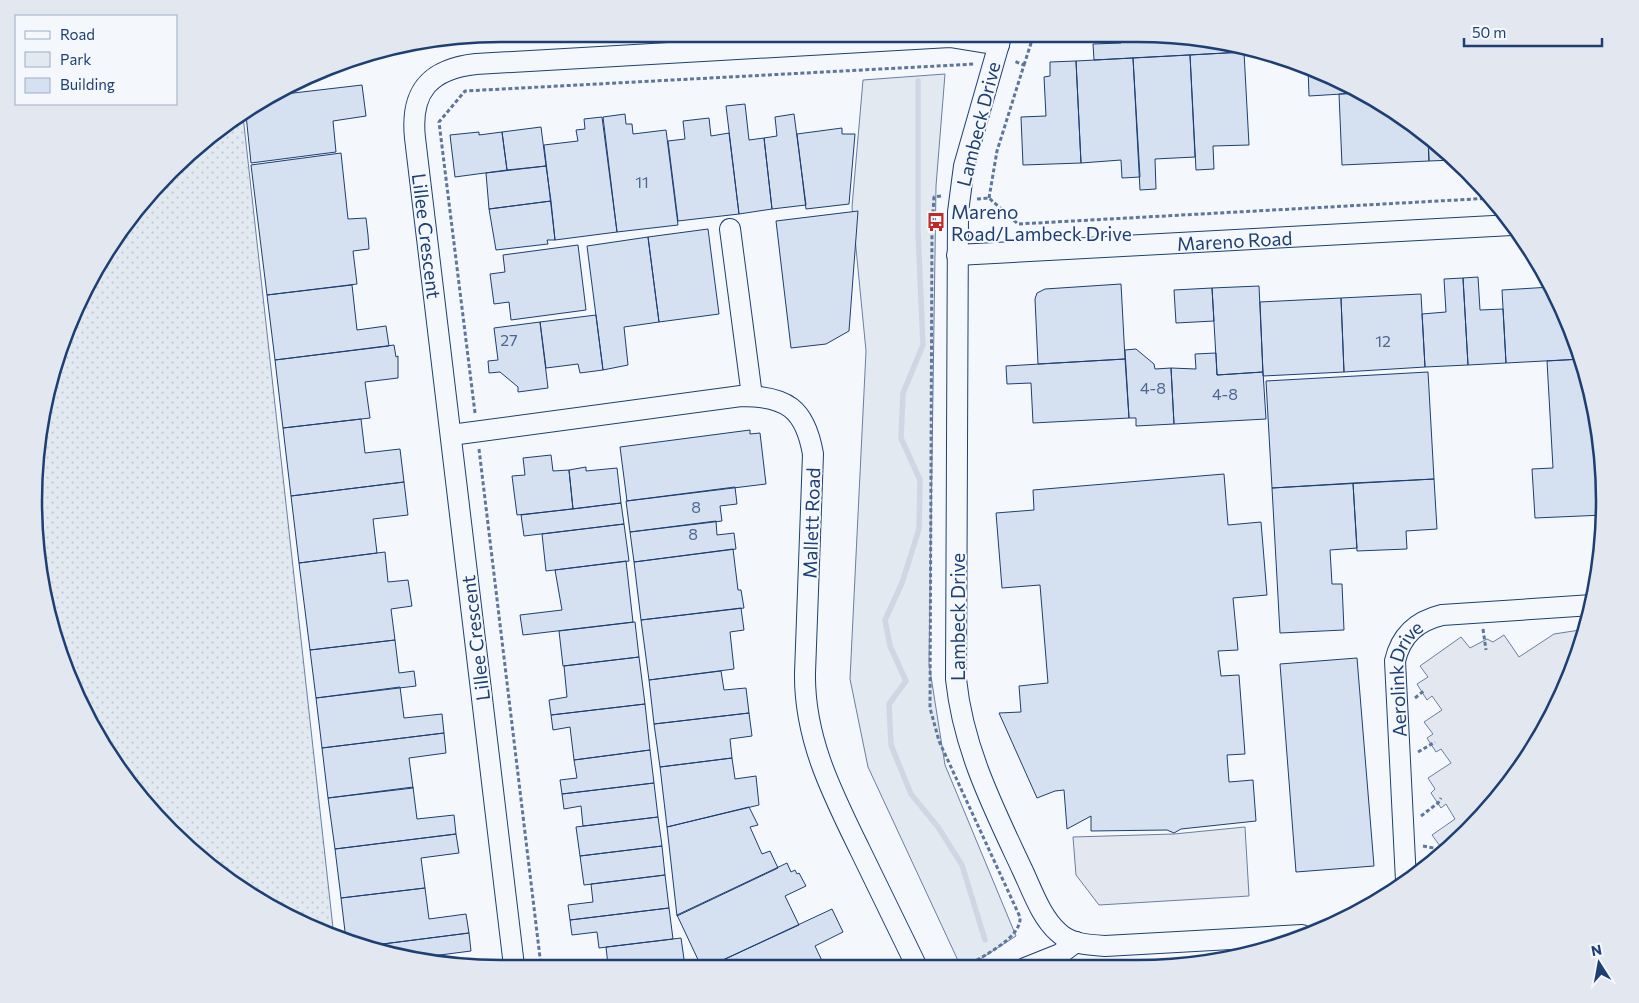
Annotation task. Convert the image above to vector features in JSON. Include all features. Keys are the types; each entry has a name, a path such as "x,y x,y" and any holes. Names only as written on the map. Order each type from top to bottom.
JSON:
{"street":[{"name":"Lillee Crescent","path":"513,960 413,122 419,94 430,81 442,72 460,66 476,64 862,42"},
{"name":"Lillee Crescent","path":"972,42 998,48"},
{"name":"Lambeck Drive","path":"998,48 964,166 959,201 957,255 956,679 961,720 981,780 1034,893 1050,924 1068,940 1104,946 1285,936"},
{"name":"Mareno Road","path":"957,255 1504,225"},
{"path":"730,229 752,396"},
{"name":"Mallett Road","path":"451,435 752,396 766,396 784,402 798,414 809,432 813,454 805,693 809,724 830,789 914,960"},
{"name":"Aerolink Drive","path":"1406,874 1396,660 1398,650 1405,636 1427,619 1442,615 1584,606"},
{"path":"1045,960 1060,954 1076,942"}],"path":[{"path":"1031,42 997,151 989,198 1018,224 1483,199"},
{"path":"540,960 439,122 466,91 998,48 1013,61 1024,65"},
{"path":"1403,819 1423,815 1441,798"}],"green space":[{"path":"945,74 936,186 929,664 945,765 1016,936 979,960 958,960 868,767 850,679 866,351 852,207 863,80"},
{"path":"244,122 333,929 272,899 222,866 177,826 137,781 104,731 77,677 58,620 46,561 42,502 46,442 58,383 77,326 104,272 137,222 156,199 199,156"}],"shaded area":[{"path":"1578,630 1562,677 1535,731 1502,781 1483,804 1435,851 1440,846 1432,835 1455,819 1446,804 1441,808 1431,793 1435,789 1428,778 1451,763 1441,749 1436,752 1427,738 1433,734 1424,722 1442,710 1432,696 1427,700 1417,684 1428,677 1420,666 1461,637 1470,648 1487,639 1493,642 1504,635 1519,657 1554,634"},
{"path":"1245,827 1249,896 1099,905 1076,875 1073,837 1174,834"}],"building":[{"path":"1168,43 1233,53 1094,60 1093,44"},
{"path":"1234,53 1244,55 1249,145 1213,146 1214,169 1196,170 1190,55"},
{"path":"1190,55 1195,157 1155,159 1156,189 1140,190 1133,58"},
{"path":"1133,58 1140,177 1122,178 1121,160 1081,163 1076,61"},
{"path":"1076,61 1081,163 1023,165 1021,117 1046,116 1044,77 1050,76 1050,62"},
{"path":"1308,75 1348,94 1309,96"},
{"path":"362,85 366,116 333,121 336,152 251,163 246,120 292,93"},
{"path":"1339,94 1348,94 1367,104 1417,137 1428,146 1429,161 1342,165"},
{"path":"745,104 749,140 764,138 772,209 739,214 726,106"},
{"path":"625,114 626,124 632,124 633,134 666,130 678,225 617,232 603,117"},
{"path":"794,114 806,205 772,209 764,138 777,136 775,117"},
{"path":"602,117 617,232 555,240 544,145 578,141 576,130 585,129 584,119"},
{"path":"709,118 711,136 729,133 739,214 678,221 668,141 685,139 683,121"},
{"path":"541,127 546,166 507,170 502,132"},
{"path":"842,128 842,134 855,134 849,204 806,209 797,134"},
{"path":"479,132 479,135 502,132 507,170 455,177 450,135"},
{"path":"1428,146 1445,160 1429,161"},
{"path":"341,153 348,219 366,218 369,249 353,251 357,284 267,295 251,165"},
{"path":"546,166 551,201 489,209 486,173"},
{"path":"551,201 555,240 547,240 548,244 496,250 489,209"},
{"path":"858,211 849,331 826,344 791,348 776,221"},
{"path":"708,229 719,314 659,322 648,237"},
{"path":"648,237 659,322 624,327 628,365 603,370 587,246"},
{"path":"578,245 586,310 511,320 509,302 494,304 490,274 505,272 503,255"},
{"path":"1478,277 1480,310 1503,309 1506,363 1468,365 1463,278"},
{"path":"1463,278 1468,365 1425,367 1422,314 1446,312 1444,279"},
{"path":"1121,284 1125,359 1038,364 1035,299 1037,293 1045,289"},
{"path":"352,285 357,330 386,326 389,346 275,360 267,295"},
{"path":"1259,286 1263,372 1217,375 1212,288"},
{"path":"1543,287 1562,326 1574,359 1506,363 1502,290"},
{"path":"1212,288 1214,321 1176,323 1174,290"},
{"path":"1421,294 1425,367 1344,372 1341,298"},
{"path":"1341,298 1344,372 1263,376 1260,302"},
{"path":"596,315 603,370 580,373 578,364 546,368 540,322"},
{"path":"540,322 548,388 518,392 518,387 500,372 489,373 488,361 498,360 494,328"},
{"path":"394,345 396,357 398,356 398,378 365,382 370,418 283,428 275,360"},
{"path":"1136,349 1154,364 1155,369 1171,368 1174,424 1136,426 1136,418 1129,418 1125,350"},
{"path":"1216,353 1217,375 1263,372 1266,419 1174,424 1171,368 1196,369 1195,354"},
{"path":"1125,359 1129,418 1033,423 1031,383 1007,384 1006,366"},
{"path":"1574,359 1588,412 1593,442 1596,471 1596,515 1535,518 1532,469 1553,468 1547,361"},
{"path":"1428,372 1434,479 1272,488 1266,381"},
{"path":"361,419 365,453 400,449 404,482 291,496 283,428"},
{"path":"750,430 750,434 760,433 766,484 627,501 620,447"},
{"path":"551,455 553,471 569,470 573,509 517,515 512,476 525,475 523,458"},
{"path":"586,467 586,471 617,468 621,503 573,509 569,470"},
{"path":"1224,474 1228,525 1261,522 1267,595 1233,598 1238,650 1218,651 1221,676 1239,675 1245,754 1227,755 1229,782 1253,780 1256,821 1181,829 1174,833 1167,830 1091,831 1091,816 1067,829 1064,790 1055,791 1037,798 999,713 1021,712 1019,686 1048,683 1040,585 1002,588 996,513 1034,510 1033,490"},
{"path":"1434,479 1437,529 1406,531 1407,549 1357,551 1353,483"},
{"path":"404,482 408,515 373,519 377,553 299,563 291,496"},
{"path":"1353,483 1357,548 1330,550 1332,584 1342,584 1344,630 1280,633 1272,488"},
{"path":"735,487 737,504 720,506 722,521 630,532 626,501"},
{"path":"621,503 624,524 524,536 521,515"},
{"path":"716,521 717,535 734,533 736,549 634,562 630,532"},
{"path":"624,524 629,561 546,571 542,534"},
{"path":"733,549 738,590 741,590 744,608 641,620 634,562"},
{"path":"385,552 388,582 408,580 412,606 391,609 395,640 310,650 299,563"},
{"path":"626,561 633,622 523,635 520,615 562,610 555,570"},
{"path":"741,608 744,630 730,632 734,669 649,680 641,620"},
{"path":"635,622 639,657 563,666 559,631"},
{"path":"395,640 399,673 414,671 416,686 316,698 310,650"},
{"path":"639,657 645,704 551,715 549,700 567,697 564,666"},
{"path":"1357,658 1374,866 1296,872 1280,664"},
{"path":"721,671 724,690 746,688 749,713 654,724 649,680"},
{"path":"400,687 404,718 442,714 444,733 322,748 316,698"},
{"path":"645,704 650,750 574,760 570,727 553,730 551,715"},
{"path":"749,713 752,736 730,739 732,758 660,767 654,724"},
{"path":"444,733 446,753 409,758 413,788 328,798 322,748"},
{"path":"650,750 654,783 562,794 560,780 577,778 574,760"},
{"path":"732,758 735,779 756,776 759,805 667,827 660,767"},
{"path":"654,783 658,817 583,826 581,806 564,809 562,794"},
{"path":"413,787 417,819 454,815 456,834 335,849 328,798"},
{"path":"749,807 758,825 750,827 762,854 770,851 778,868 677,916 667,827"},
{"path":"658,817 662,846 580,856 576,827"},
{"path":"456,834 459,853 421,858 425,888 341,898 335,849"},
{"path":"662,846 665,875 584,885 580,856"},
{"path":"787,863 791,872 795,870 797,874 799,873 806,886 785,896 799,925 723,960 698,960 677,915"},
{"path":"665,875 669,908 570,920 568,905 593,902 591,884"},
{"path":"425,888 429,919 466,914 469,933 381,944 345,933 341,898"},
{"path":"669,908 673,939 599,948 597,932 572,935 570,920"},
{"path":"832,909 843,932 815,946 822,960 723,960"},
{"path":"469,933 471,951 434,956 381,944"},
{"path":"681,938 684,960 607,960 606,947"}],"waterway":[{"path":"918,81 918,232 923,345 903,393 901,438 920,480 919,529 902,583 885,620 890,646 906,681 889,704 891,745 911,794 938,827 962,865 985,940"}],"place":[{"name":"Mareno Road/Lambeck Drive","path":"936,222"}]}
